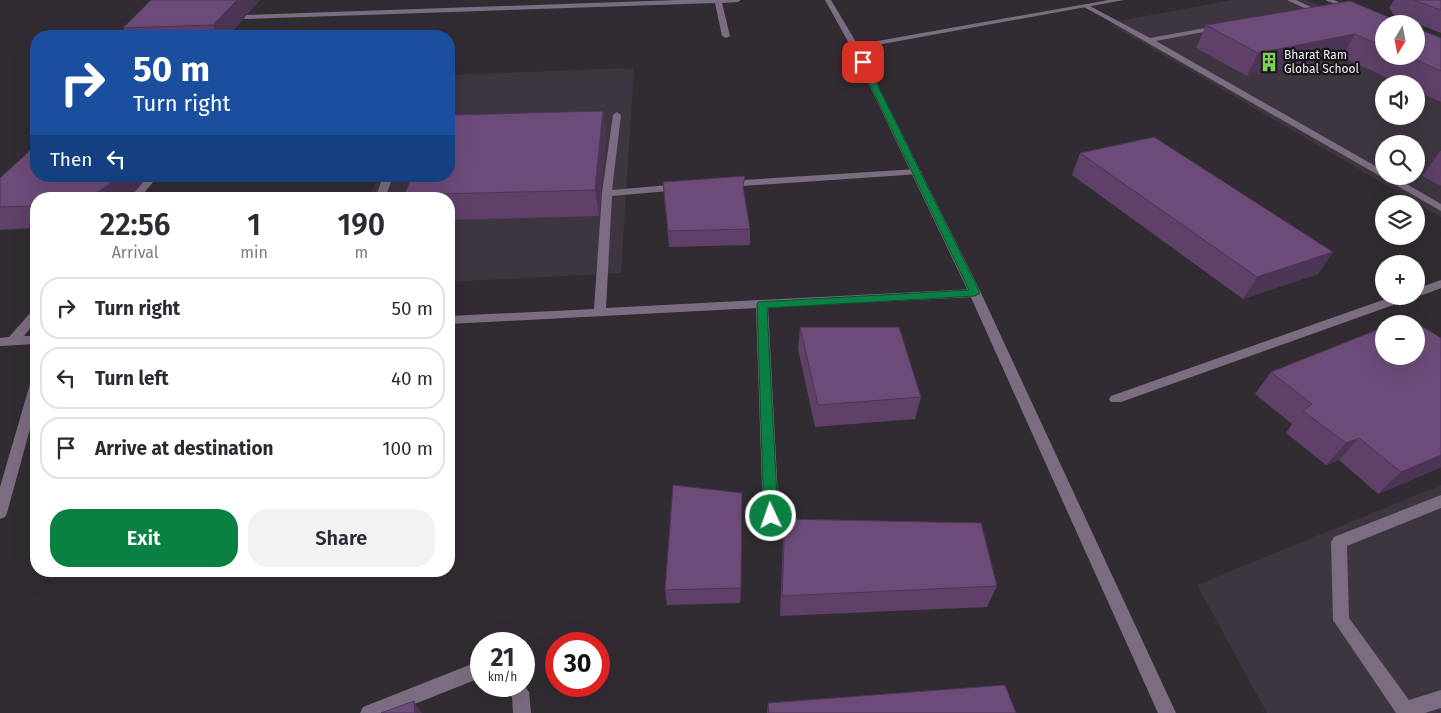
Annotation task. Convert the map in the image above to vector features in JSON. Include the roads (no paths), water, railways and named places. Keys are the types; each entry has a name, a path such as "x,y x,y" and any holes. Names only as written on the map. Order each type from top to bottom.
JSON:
{"street":[{"path":"718,0 726,36"},
{"path":"245,17 562,3 738,0"},
{"path":"828,0 855,47 975,293 1167,713"},
{"path":"855,47 1121,0"},
{"path":"1290,0 1330,18"},
{"path":"1328,0 1363,14"},
{"path":"1086,6 1149,40 1375,170"},
{"path":"1294,14 1313,10"},
{"path":"1149,40 1226,26"},
{"path":"600,313 607,193 617,115"},
{"path":"720,185 917,172"},
{"path":"140,192 148,182"},
{"path":"1401,185 1441,208"},
{"path":"607,193 691,187"},
{"path":"1425,290 1441,284"},
{"path":"455,320 975,293"},
{"path":"762,305 771,516"},
{"path":"1116,399 1381,305"},
{"path":"6,342 30,320"},
{"path":"6,342 30,340"},
{"path":"0,513 30,406"},
{"path":"1441,501 1339,542 1341,620 1406,712 1441,700"},
{"path":"369,713 470,674"},
{"path":"520,697 522,713"}],"place":[{"name":"Bharat Ram Global School","path":"1269,62"}]}
